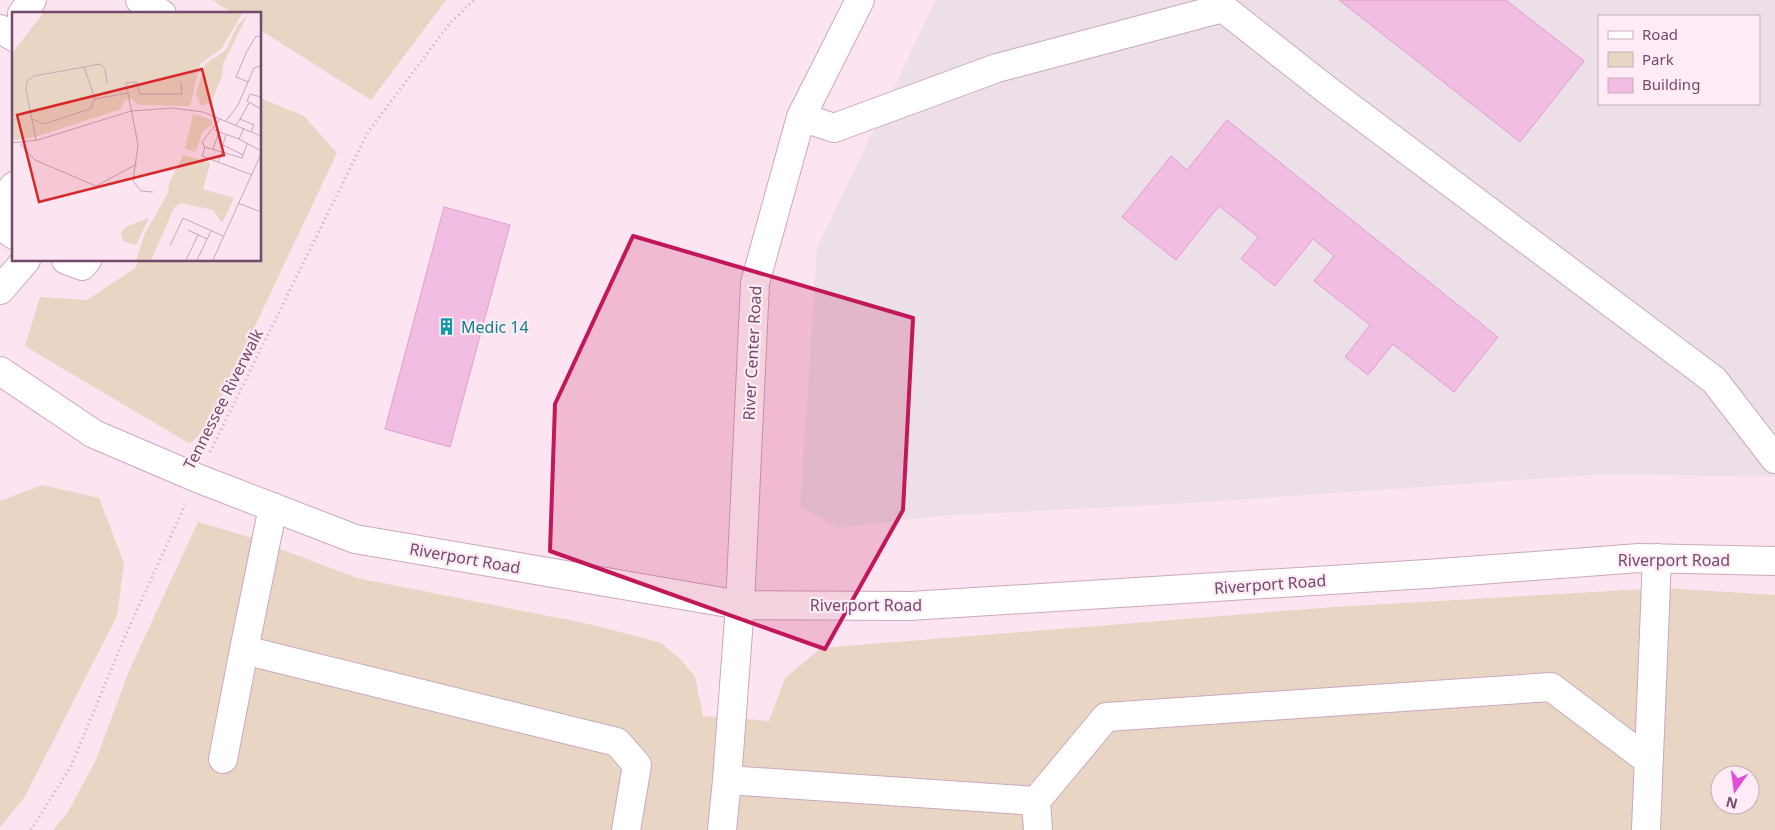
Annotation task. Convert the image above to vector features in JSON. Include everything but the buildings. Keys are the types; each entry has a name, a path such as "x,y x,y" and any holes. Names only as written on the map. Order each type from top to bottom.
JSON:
{"street":[{"path":"23,12 32,0"},
{"path":"140,0 159,12"},
{"name":"River Center Road","path":"722,830 740,605 755,283 801,117 860,0"},
{"path":"801,117 834,128 997,68 1223,8 1334,96 1714,380 1775,458"},
{"path":"0,206 12,189"},
{"path":"0,225 12,234"},
{"path":"0,290 25,261"},
{"path":"69,261 82,266 86,261"},
{"name":"Riverport Road","path":"0,370 94,434 197,478 355,539 740,605 910,606 1657,558 1775,560"},
{"path":"222,759 273,507"},
{"path":"1646,830 1657,558"},
{"path":"244,650 617,742 637,765 626,830"},
{"path":"1038,830 1036,801 1106,717 1551,687 1649,761"},
{"path":"727,780 1036,801"}],"path":[{"name":"Tennessee Riverwalk","path":"31,830 70,766 126,634 197,478 368,132 451,22 474,0"}],"highlighted area":[{"path":"633,236 913,318 903,510 825,649 550,551 555,404"}],"shaded area":[{"path":"936,0 1775,0 1775,477 1607,474 1192,503 938,516 839,528 800,507 817,248"}],"green space":[{"path":"212,0 446,0 371,100 261,31 261,12 231,12"},
{"path":"261,98 304,116 337,153 208,425 190,444 25,346 40,297 87,300 135,268 138,261 261,261"},
{"path":"42,485 99,498 124,563 117,616 24,798 0,827 0,501"},
{"path":"198,522 246,536 357,578 594,625 661,643 681,660 695,677 703,716 769,721 785,678 821,648 1334,607 1664,588 1775,595 1775,830 53,830 68,812 96,760 129,671"}],"place":[{"name":"Medic 14","path":"447,327"}]}
